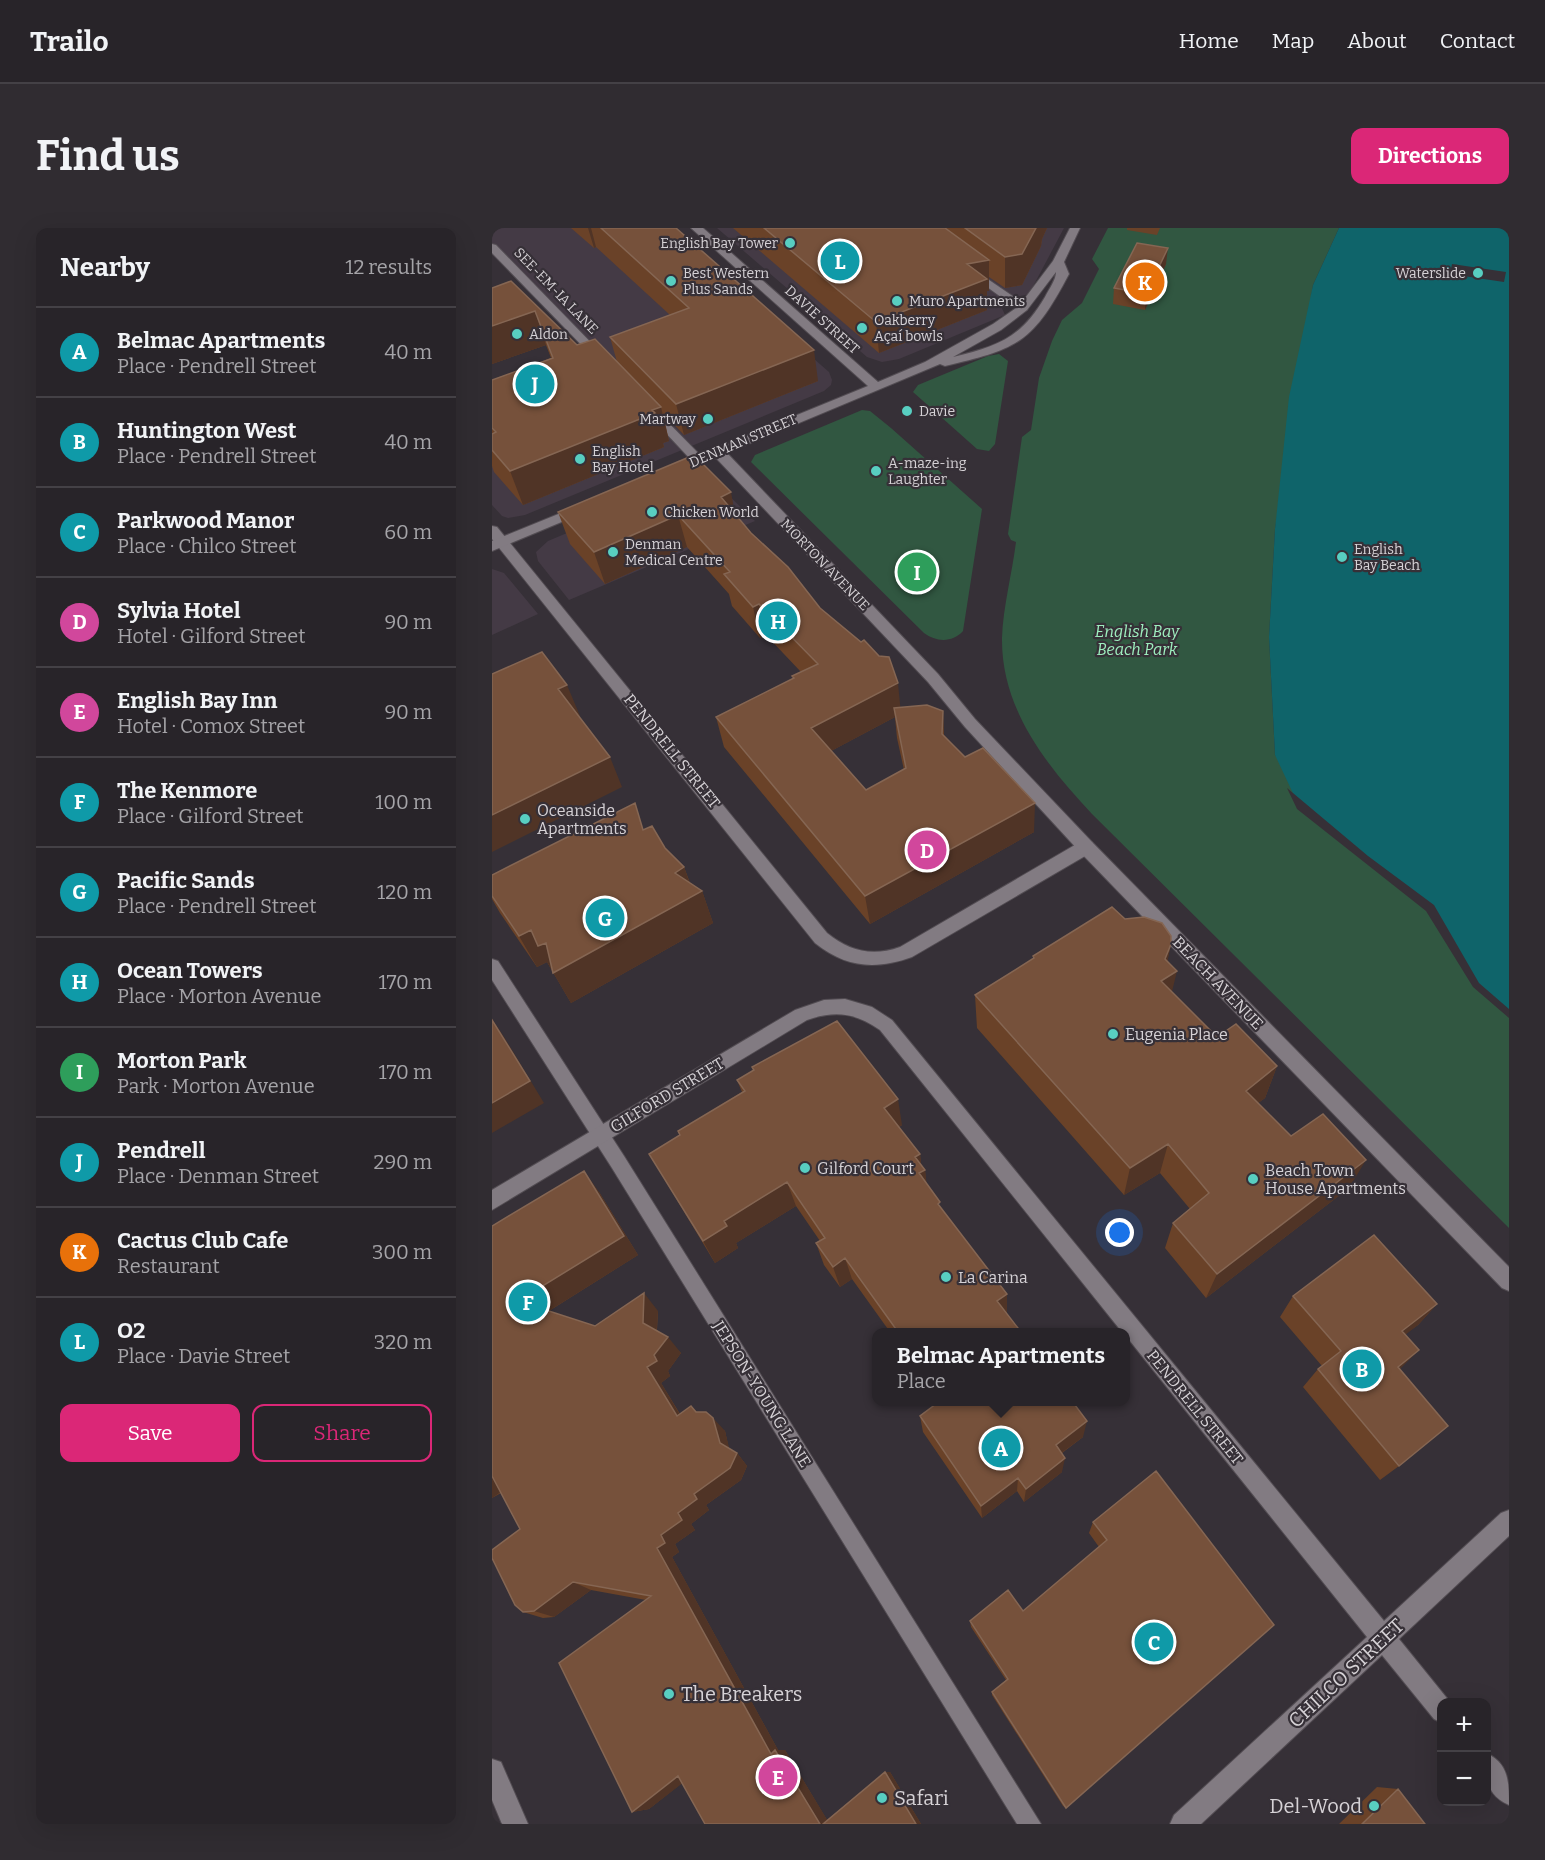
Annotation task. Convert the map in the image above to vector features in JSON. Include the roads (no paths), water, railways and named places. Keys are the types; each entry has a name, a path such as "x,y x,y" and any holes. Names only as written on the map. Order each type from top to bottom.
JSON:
{"street":[{"name":"DAVIE STREET","path":"696,228 876,386"},
{"path":"1023,308 1059,261 1076,228"},
{"name":"DENMAN STREET","path":"929,365 980,354 1012,340 1034,323 1062,274 1059,261"},
{"name":"DENMAN STREET","path":"667,473 929,365 997,327 1023,308"},
{"name":"MORTON AVENUE","path":"717,452 933,678"},
{"path":"496,539 593,504"},
{"name":"PENDRELL STREET","path":"496,539 821,938 842,954 861,959 882,960 906,952 1086,847"},
{"name":"BEACH AVENUE","path":"933,678 978,731 1086,847 1509,1281"},
{"name":"PENDRELL STREET","path":"848,1005 868,1012 886,1025 1437,1705"},
{"name":"GILFORD STREET","path":"492,1201 801,1015 826,1006 848,1005"},
{"name":"CHILCO STREET","path":"1183,1824 1509,1521"},
{"path":"492,1771 515,1824"},
{"path":"1491,1772 1509,1793"}],"lane":[{"name":"SEE-EM-IA LANE","path":"492,247 607,365"},
{"path":"963,265 1023,308"},
{"path":"640,400 698,460"},
{"name":"JEPSON-YOUNG LANE","path":"492,966 1030,1824"}],"water":[{"name":"English Bay Beach","path":"1339,228 1509,228 1509,1015 1476,985 1429,909 1299,806 1275,755 1269,637 1275,529 1289,397 1313,285"}],"place":[{"name":"English Bay Tower","path":"790,243"},
{"name":"O2","path":"840,261"},
{"name":"Waterslide","path":"1478,273"},
{"name":"Best Western Plus Sands","path":"671,281"},
{"name":"Cactus Club Cafe","path":"1145,282"},
{"name":"Muro Apartments","path":"897,301"},
{"name":"Oakberry Açaí bowls","path":"862,328"},
{"name":"Aldon","path":"517,334"},
{"name":"Pendrell","path":"535,384"},
{"name":"Davie","path":"907,411"},
{"name":"Martway","path":"708,419"},
{"name":"English Bay Hotel","path":"580,459"},
{"name":"A-maze-ing Laughter","path":"876,471"},
{"name":"Chicken World","path":"652,512"},
{"name":"Denman Medical Centre","path":"613,552"},
{"name":"English Bay Beach","path":"1342,557"},
{"name":"Morton Park","path":"917,572"},
{"name":"Ocean Towers","path":"778,621"},
{"name":"Oceanside Apartments","path":"525,819"},
{"name":"Sylvia Hotel","path":"927,850"},
{"name":"Pacific Sands","path":"605,918"},
{"name":"Eugenia Place","path":"1113,1034"},
{"name":"Gilford Court","path":"805,1168"},
{"name":"Beach Town House Apartments","path":"1253,1179"},
{"name":"La Carina","path":"946,1277"},
{"name":"The Kenmore","path":"528,1302"},
{"name":"Huntington West","path":"1362,1369"},
{"name":"Belmac Apartments","path":"1001,1448"},
{"name":"Parkwood Manor","path":"1154,1642"},
{"name":"The Breakers","path":"669,1694"},
{"name":"English Bay Inn","path":"778,1777"},
{"name":"Safari","path":"882,1798"},
{"name":"Del-Wood","path":"1374,1806"}],"park label":[{"name":"English Bay Beach Park","path":"1137,640"}]}
